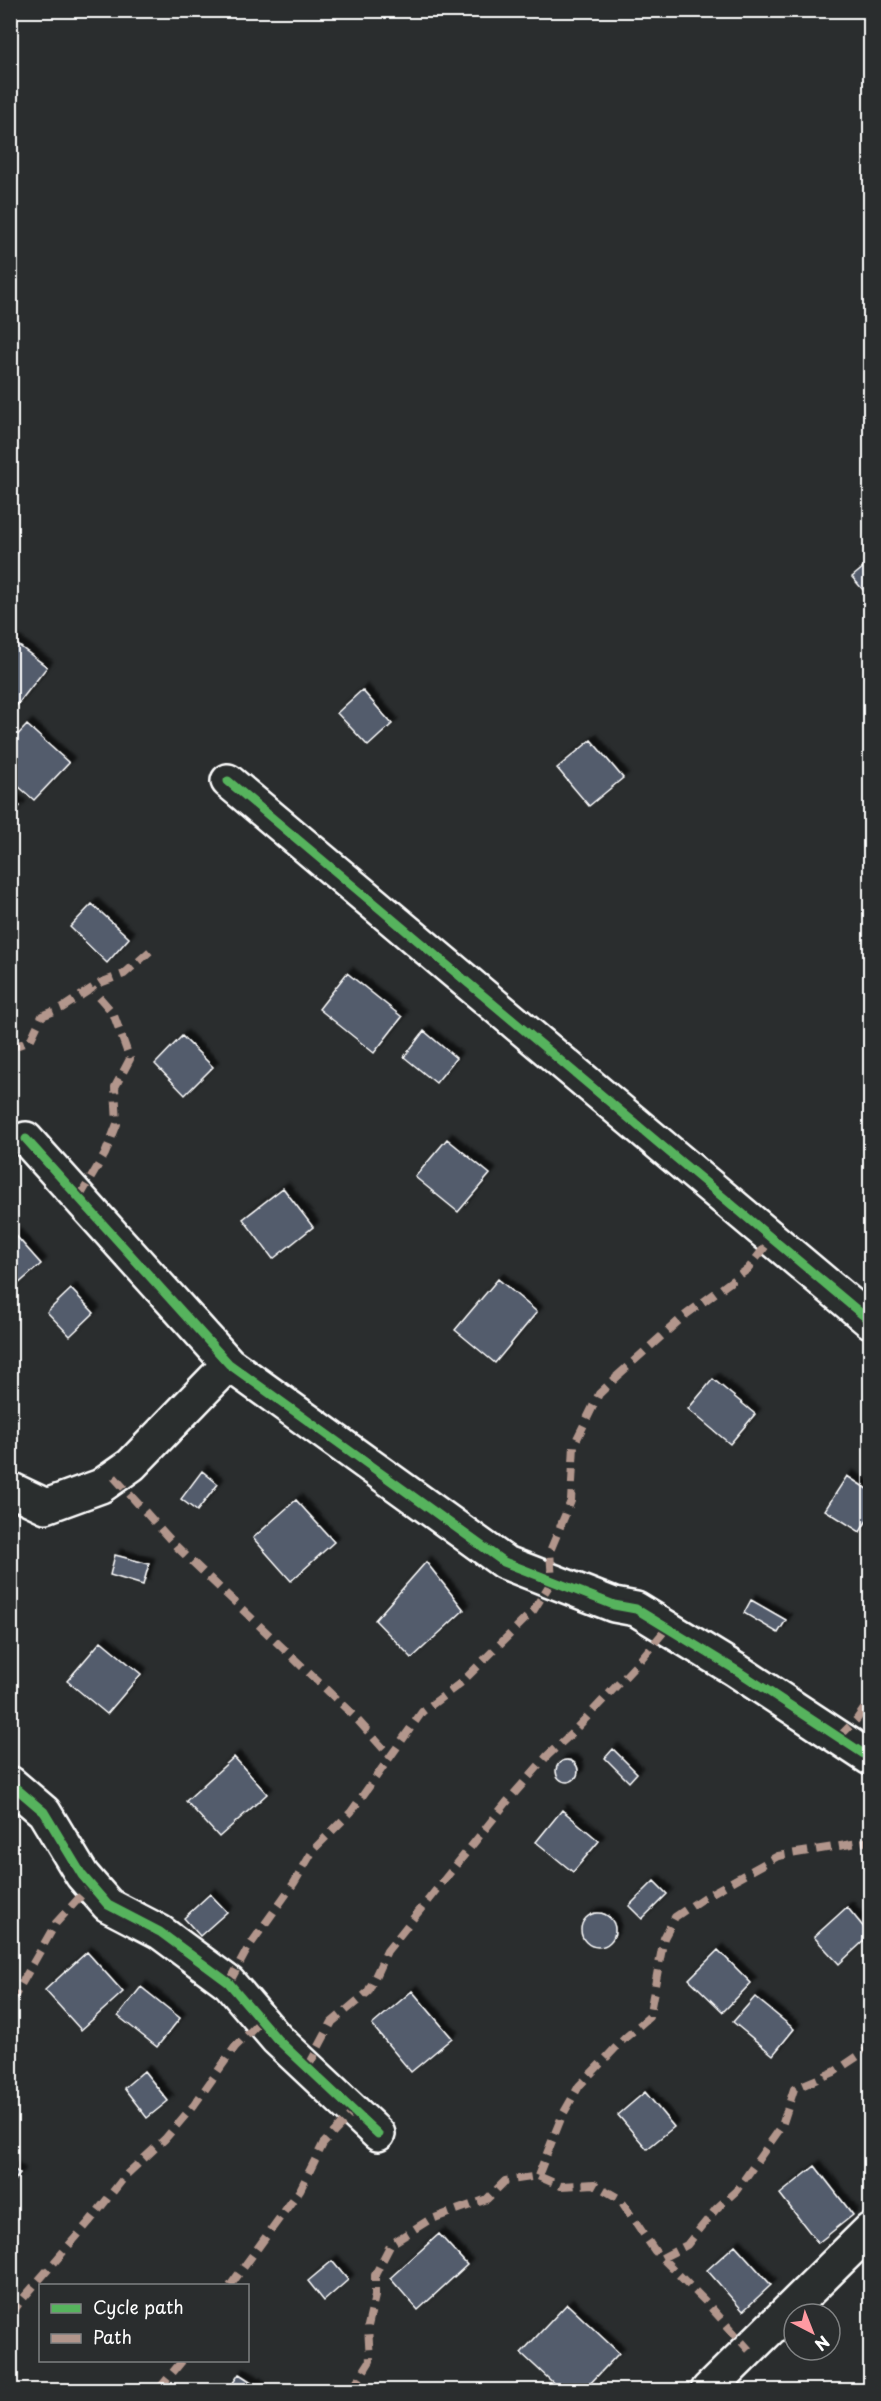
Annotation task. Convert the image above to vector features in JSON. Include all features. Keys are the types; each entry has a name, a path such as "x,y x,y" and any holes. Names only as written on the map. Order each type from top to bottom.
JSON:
{"street":[{"path":"228,781 870,1321"},
{"path":"26,1139 229,1364 504,1562 614,1605 636,1609 736,1670 870,1758"},
{"path":"10,1489 46,1506 101,1486 131,1465 229,1364"},
{"path":"10,1783 44,1812 82,1875 108,1905 160,1932 229,1983 277,2039 378,2134"},
{"path":"708,2391 870,2230"}],"building":[{"path":"870,562 870,598 852,577"},
{"path":"10,639 47,667 14,709 10,706"},
{"path":"362,690 392,724 368,746 337,713"},
{"path":"27,725 69,763 34,800 10,779 10,743"},
{"path":"591,740 623,778 589,806 557,768"},
{"path":"10,798 20,806 10,817"},
{"path":"92,904 129,938 107,963 70,927"},
{"path":"347,973 402,1017 374,1053 319,1009"},
{"path":"424,1031 456,1058 436,1083 404,1057"},
{"path":"182,1036 213,1067 185,1095 155,1064"},
{"path":"447,1139 490,1174 458,1212 415,1177"},
{"path":"283,1188 313,1227 273,1259 243,1219"},
{"path":"10,1229 41,1264 10,1291"},
{"path":"498,1279 537,1312 495,1363 455,1330"},
{"path":"71,1289 94,1313 70,1336 47,1312"},
{"path":"713,1379 755,1414 730,1444 688,1409"},
{"path":"202,1471 218,1484 197,1511 181,1499"},
{"path":"847,1476 870,1491 870,1515 860,1532 825,1510"},
{"path":"296,1500 334,1542 291,1581 253,1538"},
{"path":"115,1555 149,1564 143,1585 110,1575"},
{"path":"426,1562 464,1610 412,1658 375,1620"},
{"path":"751,1600 786,1620 778,1633 744,1613"},
{"path":"101,1641 141,1674 107,1714 67,1681"},
{"path":"613,1749 637,1773 629,1782 605,1758"},
{"path":"234,1757 267,1794 219,1837 186,1801"},
{"path":"567,1760 577,1767 578,1771 571,1781 567,1782 557,1775 556,1771 563,1761"},
{"path":"562,1810 599,1841 573,1872 536,1842"},
{"path":"654,1881 667,1894 642,1919 629,1906"},
{"path":"210,1894 227,1912 200,1936 184,1918"},
{"path":"847,1907 870,1935 839,1964 814,1937"},
{"path":"598,1913 610,1918 615,1930 610,1942 598,1947 586,1942 581,1930 586,1918"},
{"path":"718,1950 751,1983 723,2012 689,1979"},
{"path":"87,1952 123,1992 81,2030 45,1990"},
{"path":"141,1987 180,2018 157,2047 118,2016"},
{"path":"412,1991 452,2038 411,2072 372,2025"},
{"path":"755,1997 794,2029 773,2055 733,2022"},
{"path":"144,2071 168,2101 147,2118 124,2088"},
{"path":"645,2092 674,2127 647,2149 618,2115"},
{"path":"10,2166 20,2174 10,2185"},
{"path":"815,2166 853,2215 818,2243 780,2194"},
{"path":"439,2234 467,2265 418,2310 390,2278"},
{"path":"735,2245 771,2285 743,2311 707,2270"},
{"path":"332,2261 348,2280 324,2301 308,2281"},
{"path":"567,2304 619,2353 584,2390 561,2390 521,2353"},
{"path":"239,2374 264,2390 228,2390"}],"marked path":[{"path":"10,1048 30,1041 42,1016 62,1008 100,983 124,974 150,951"},
{"path":"79,1198 105,1154 117,1124 115,1087 130,1059 113,1013 92,989"},
{"path":"616,1377 684,1316 748,1269 772,1238"},
{"path":"229,1983 248,1948 294,1883 314,1849 351,1812 422,1712 462,1682 533,1611 552,1581 550,1551 571,1501 574,1445 599,1394 620,1374"},
{"path":"114,1477 176,1546 353,1715 390,1756"},
{"path":"308,2067 332,2022 368,1992 387,1951 506,1803 547,1756 636,1665 667,1628"},
{"path":"839,1737 857,1719 870,1700"},
{"path":"538,2176 562,2116 579,2086 625,2038 649,2017 664,1938 675,1917 703,1898 778,1856 870,1841"},
{"path":"10,2004 56,1923 91,1885"},
{"path":"10,2316 127,2174 165,2139 194,2105 235,2047 261,2021"},
{"path":"662,2258 687,2245 716,2209 736,2191 782,2126 794,2089 834,2072 870,2048"},
{"path":"231,2284 300,2190 323,2144 354,2111"},
{"path":"352,2390 370,2361 368,2326 375,2296 375,2275 391,2244 429,2220 487,2199 505,2181 538,2176 561,2186 594,2184 620,2199 655,2251 706,2302 749,2350"},
{"path":"158,2390 181,2362"}],"cycle path":[{"path":"228,781 870,1321"},
{"path":"26,1139 229,1364 504,1562 614,1605 636,1609 736,1670 870,1758"},
{"path":"10,1783 44,1812 82,1875 108,1905 160,1932 229,1983 277,2039 378,2134"}]}
